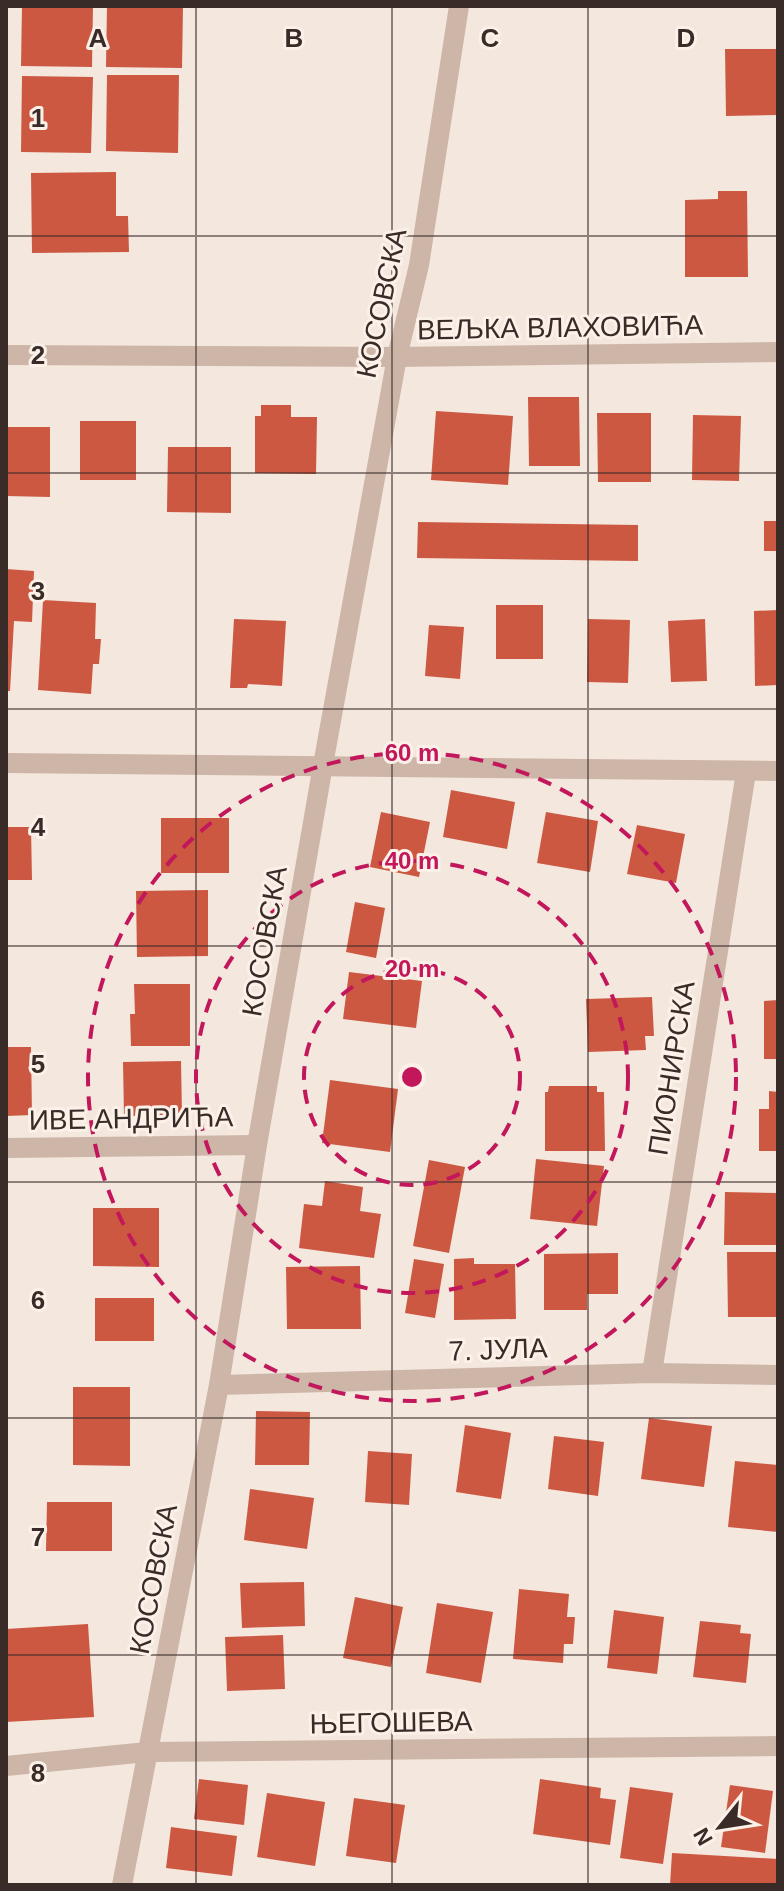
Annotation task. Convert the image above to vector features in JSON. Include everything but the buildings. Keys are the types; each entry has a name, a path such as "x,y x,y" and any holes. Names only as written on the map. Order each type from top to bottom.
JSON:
{"street":[{"name":"КОСОВСКА","path":"122,1885 219,1385 323,765 397,357 419,265 459,6"},
{"name":"ВЕЉКА ВЛАХОВИЋА","path":"6,355 397,357 778,352"},
{"path":"6,763 778,771"},
{"name":"ПИОНИРСКА","path":"652,1373 746,772"},
{"name":"ИВЕ АНДРИЋА","path":"6,1148 257,1145"},
{"name":"7. ЈУЛА","path":"219,1385 652,1373 778,1375"},
{"name":"ЊЕГОШЕВА","path":"6,1766 147,1752 778,1746"}]}
